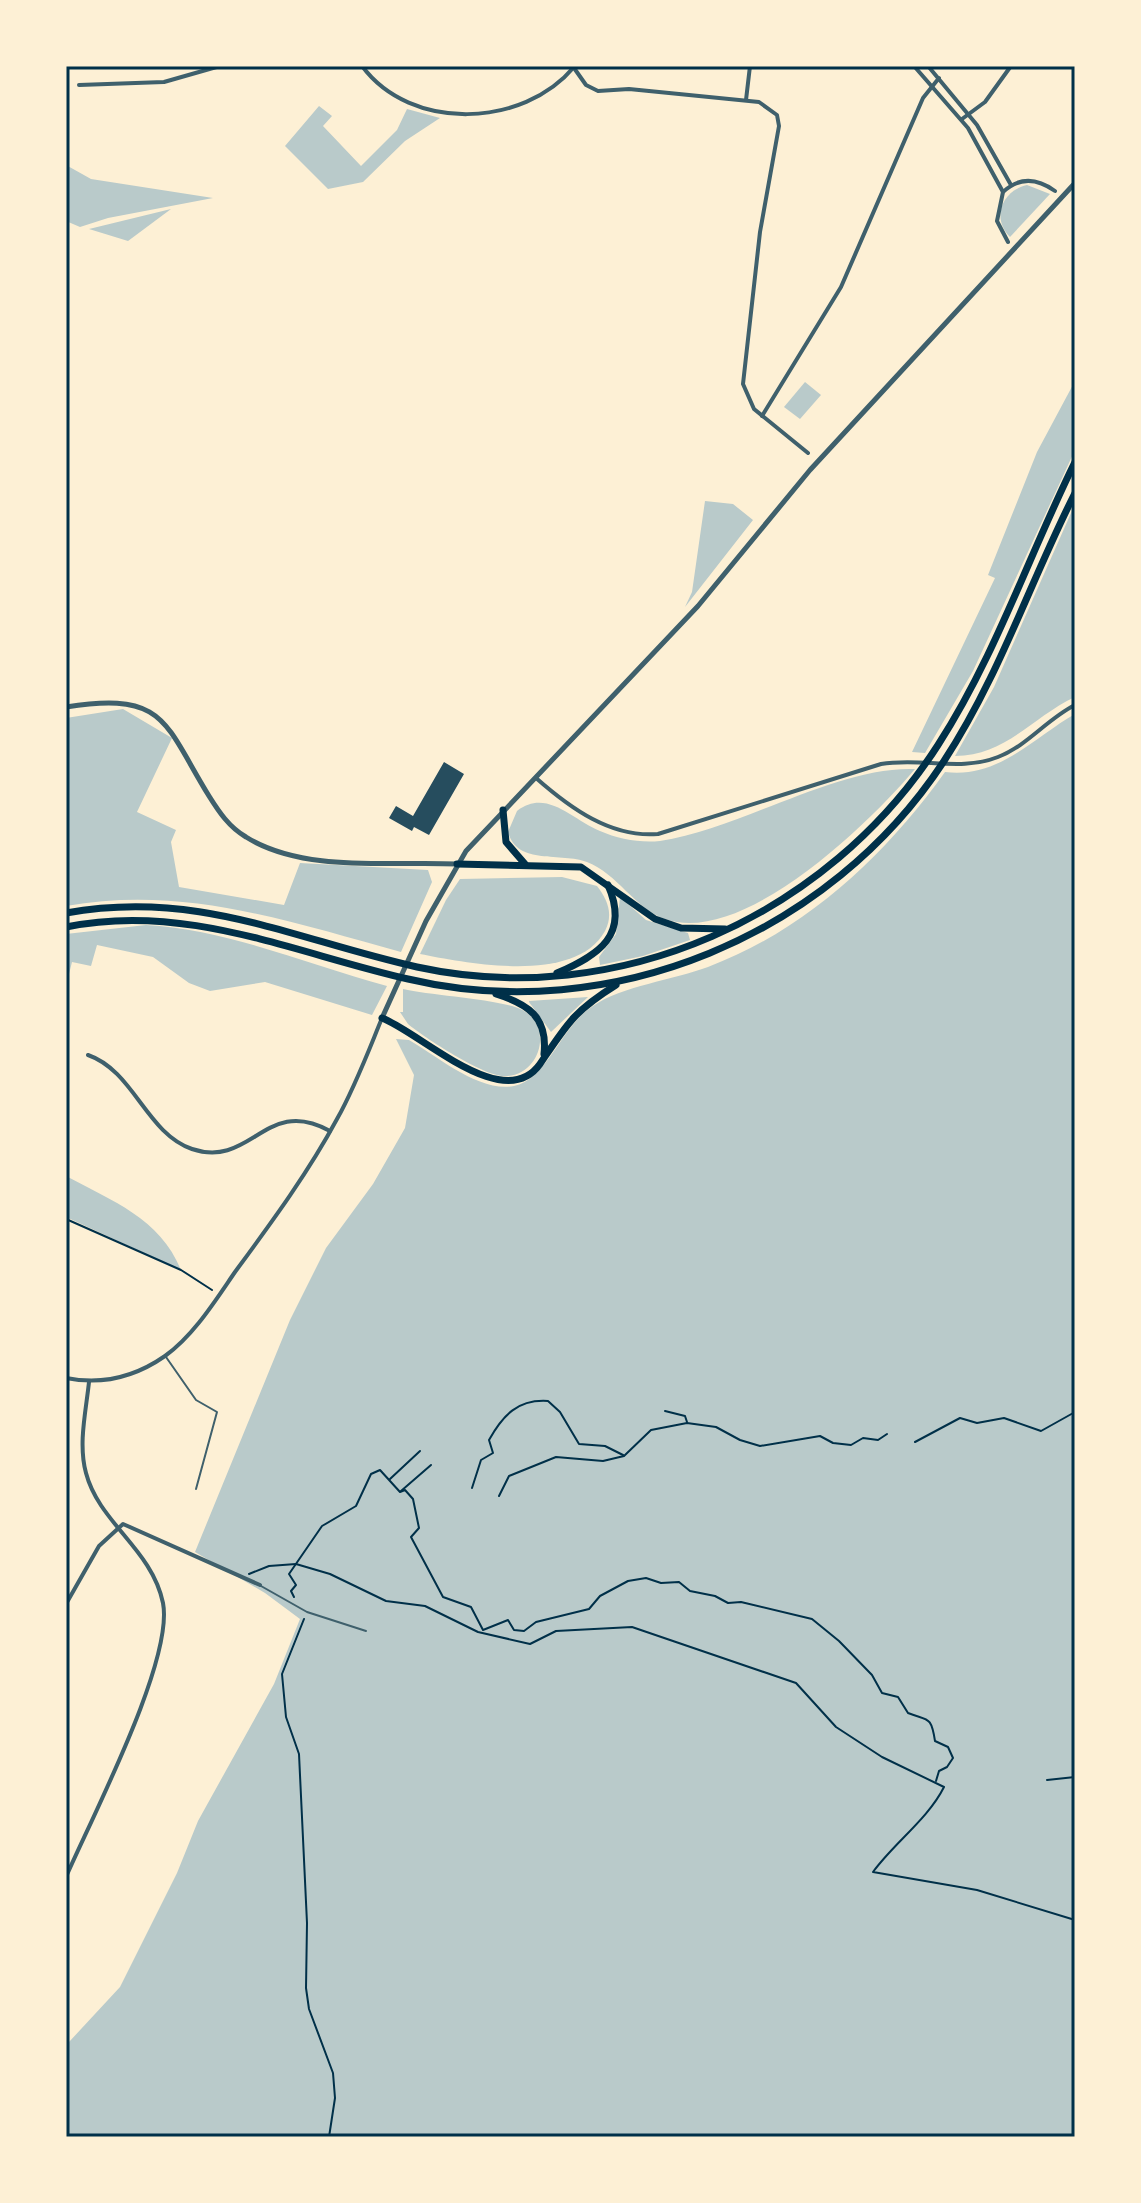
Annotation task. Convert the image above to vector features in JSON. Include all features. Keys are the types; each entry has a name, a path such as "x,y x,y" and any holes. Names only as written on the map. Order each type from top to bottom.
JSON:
{"highway":[{"path":"66,913 126,905 196,909 432,970 488,977 548,976 654,958 731,929 775,905 841,857 881,819 920,772 967,694 1075,462"},
{"path":"66,927 147,919 208,926 409,980 486,991 553,990 621,981 697,959 756,933 832,884 881,839 929,783 960,735 997,665 1075,493"},
{"path":"503,810 506,842 525,864"},
{"path":"457,864 575,865 594,872 647,914 664,923 692,929 731,929"},
{"path":"548,976 585,960 609,939 615,910 607,883"},
{"path":"382,1018 494,1081 524,1077 573,1015 621,981"},
{"path":"486,991 532,1010 544,1030 544,1055"}],"street":[{"path":"79,85 164,82 220,66"},
{"path":"362,66 384,89 403,101 451,114 532,100 553,89 574,67 586,85 598,91 629,89 765,104 779,120 760,232 743,377 746,397 762,416 808,453"},
{"path":"746,100 750,66"},
{"path":"914,66 962,119 1003,192"},
{"path":"928,66 970,114 1011,185"},
{"path":"962,119 985,102 1011,66"},
{"path":"762,416 841,287 932,84 939,78"},
{"path":"1008,242 997,221 1003,192 1011,185 1035,181 1055,191"},
{"path":"66,1378 89,1382 130,1374 165,1356 187,1335 225,1287 330,1131 412,949 457,864 503,810 698,606 810,470 1075,183"},
{"path":"66,277 66,289"},
{"path":"66,707 122,703 163,721 177,735 227,821 243,835 263,845 285,853 330,859 457,864"},
{"path":"536,778 556,796 593,820 622,831 651,835 757,805 871,767 908,761 957,765 986,761 1010,752 1075,705"},
{"path":"88,1055 111,1069 174,1139 193,1150 230,1150 275,1124 291,1119 311,1122 330,1131"},
{"path":"66,1877 146,1690 165,1630 163,1604 153,1571 96,1497 84,1465 89,1382"},
{"path":"66,1604 90,1559 119,1527 132,1525 260,1585"}],"lane":[{"path":"165,1356 196,1400 217,1412 196,1489"},
{"path":"260,1585 307,1612 366,1631"}],"path":[{"path":"66,1219 181,1270 219,1294"},
{"path":"472,1488 481,1460 493,1453 489,1440 501,1419 531,1400 548,1401 560,1412 579,1444 605,1446 624,1456"},
{"path":"665,1411 685,1416 687,1423"},
{"path":"915,1442 960,1418 977,1423 1004,1418 1041,1431 1075,1412"},
{"path":"499,1496 509,1476 556,1457 603,1461 624,1456 651,1430 687,1423 716,1427 760,1446 820,1436 833,1443 851,1445 863,1438 878,1440 887,1434"},
{"path":"389,1480 420,1451"},
{"path":"399,1491 431,1465"},
{"path":"302,1609 291,1591 296,1586 289,1574 328,1520 358,1504 372,1472 380,1470 399,1491"},
{"path":"399,1491 405,1490 413,1499 419,1528 411,1537 422,1562 437,1580 443,1597 471,1607 483,1630 508,1620 514,1630 524,1631 536,1622 589,1609 610,1590 646,1578 661,1583 679,1582 690,1591 715,1596 728,1603 741,1602 812,1619 872,1675 882,1693 898,1697 908,1713 924,1715 930,1722 935,1741 948,1747 953,1758 947,1767 939,1771 935,1782"},
{"path":"244,1577 269,1566 296,1564 330,1574 386,1601 425,1606 478,1632 530,1644 556,1631 632,1627 796,1683 836,1727 882,1757 944,1787 935,1805 908,1829 873,1872 977,1890 1075,1920"},
{"path":"307,1612 282,1674 286,1717 299,1754 307,1928 306,1988 309,2009 333,2073 335,2098 329,2137"},
{"path":"1047,1780 1075,1777"}],"shaded area":[{"path":"319,106 332,116 323,126 361,166 397,130 407,109 440,118 405,141 363,182 328,189 285,146"},
{"path":"66,165 91,179 213,198 108,218 80,227 66,221"},
{"path":"1027,185 1050,194 1010,237 1001,222 1002,206 1011,193"},
{"path":"171,209 128,241 89,229"},
{"path":"1075,381 1075,450 973,671 925,753 912,752 995,578 988,575 1037,452"},
{"path":"805,382 821,395 800,419 784,407"},
{"path":"705,501 733,504 753,520 685,607 692,592"},
{"path":"1075,504 1075,697 1004,743 989,750 955,756 994,687"},
{"path":"123,709 172,738 137,812 176,830 171,842 179,887 284,905 300,863 428,870 432,882 401,952 276,918 194,903 152,900 66,906 66,718"},
{"path":"1075,714 1075,2137 66,2137 66,2040 69,2042 120,1987 177,1873 198,1821 274,1684 300,1619 265,1593 195,1552 290,1320 326,1248 373,1184 405,1128 414,1075 396,1039 409,1040 459,1072 487,1084 514,1086 526,1081 536,1074 572,1026 593,1006 633,988 708,967 778,933 841,887 869,861 922,803 945,772 964,773 998,763"},
{"path":"915,769 868,819 802,875 766,898 730,915 696,923 665,919 654,914 608,874 587,862 521,850 508,832 517,811 539,803 559,808 614,836 637,841 660,841 723,824 853,777"},
{"path":"562,877 597,886 606,901 608,925 591,948 571,958 520,966 466,962 420,954 446,900 460,879"},
{"path":"620,897 646,920 688,933 690,940 643,956 600,965 599,957 616,934"},
{"path":"146,925 238,941 387,986 372,1015 265,982 210,991 189,983 153,957 97,945 91,966 72,962 66,986 66,934"},
{"path":"403,989 501,1003 524,1011 538,1029 540,1040 534,1061 516,1074 504,1076 469,1063 408,1024 400,1012 403,1012"},
{"path":"588,997 551,1032 529,1002 529,1001"},
{"path":"66,1176 117,1203 148,1224 172,1252 181,1270 66,1217"}],"building":[{"path":"444,762 464,774 429,835 414,827 412,831 389,818 396,806 413,816"}]}
